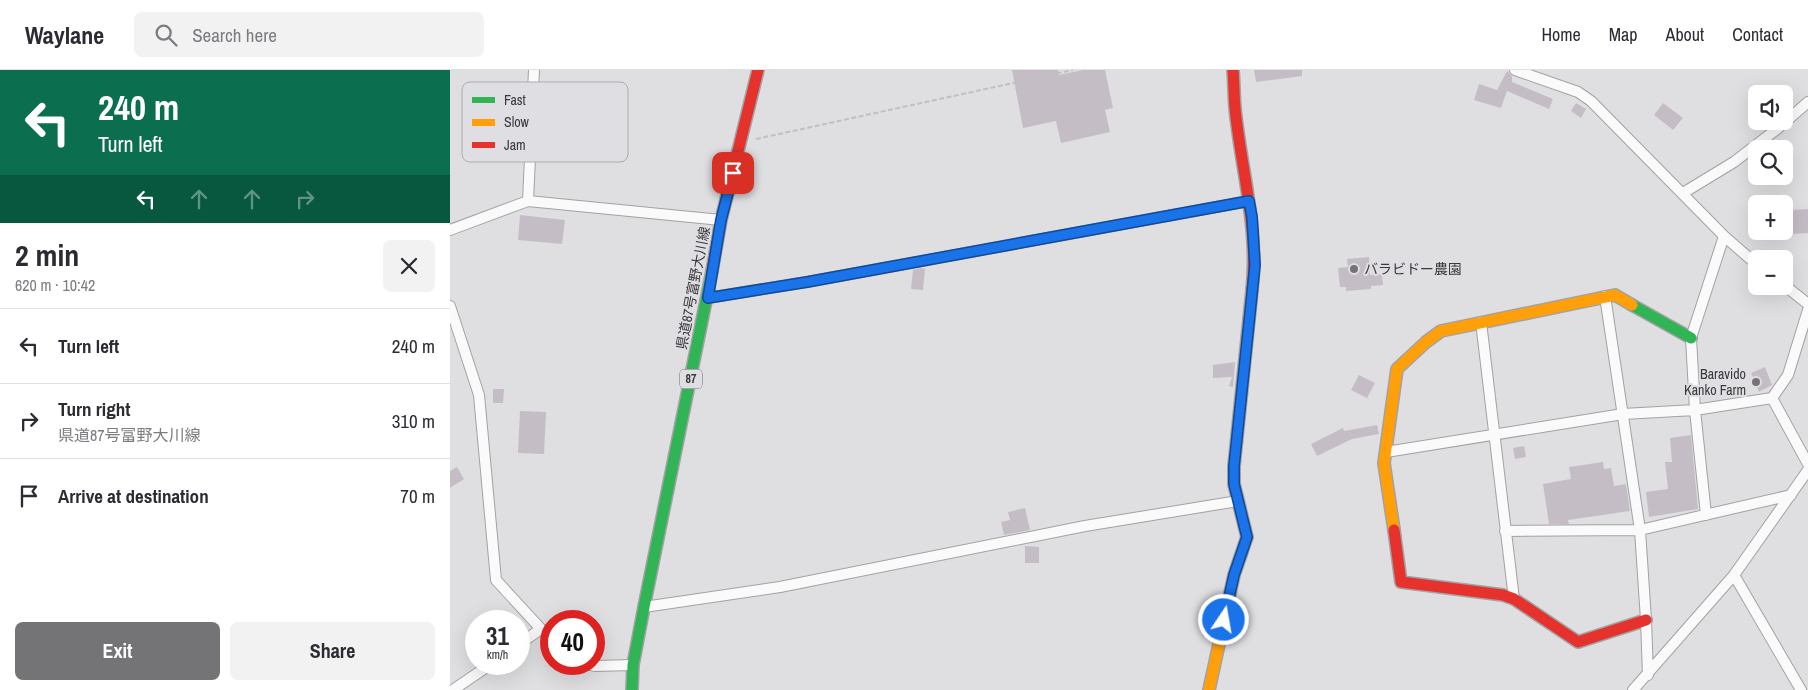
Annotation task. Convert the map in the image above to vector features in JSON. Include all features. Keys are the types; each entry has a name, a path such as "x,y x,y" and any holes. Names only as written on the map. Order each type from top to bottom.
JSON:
{"street":[{"name":"県道87号富野大川線","path":"632,690 633,665 708,298 721,220 758,70"},
{"path":"1209,690 1234,575 1247,537 1234,484 1234,466 1255,265 1252,217 1235,108 1233,70"},
{"path":"1515,70 1578,92 1592,101 1724,236 1748,257"},
{"path":"1683,193 1734,162 1777,130 1808,102"},
{"path":"528,201 530,162"},
{"path":"450,230 528,201 721,220"},
{"path":"708,298 807,282 1249,201"},
{"path":"1706,515 1691,338 1724,236"},
{"path":"1793,293 1808,304"},
{"path":"1646,620 1578,642 1514,599 1503,595 1401,582 1384,464 1396,368 1441,331 1605,296 1615,295 1691,338"},
{"path":"1605,296 1640,530 1648,675"},
{"path":"450,306 479,395 496,580 540,628"},
{"path":"1386,452 1623,414 1696,410 1772,398 1788,375 1808,310"},
{"path":"1481,322 1514,599"},
{"path":"1772,398 1808,464"},
{"path":"1633,690 1734,575 1808,470"},
{"path":"1505,531 1640,530 1791,495"},
{"path":"644,607 780,587 1085,526 1238,501"},
{"path":"1734,575 1800,690"},
{"path":"605,666 633,665"},
{"path":"453,690 475,675"}],"path":[{"path":"741,142 1073,70"}],"building":[{"path":"1012,70 1058,70 1059,75 1083,70 1105,70 1113,108 1105,110 1110,132 1061,143 1056,121 1023,128"},
{"path":"1254,70 1302,70 1302,76 1256,82"},
{"path":"1507,71 1512,76 1512,82 1553,99 1549,109 1507,91 1501,108 1474,100 1479,84 1497,90"},
{"path":"1576,103 1586,109 1581,118 1571,111"},
{"path":"1663,103 1683,118 1673,130 1654,115"},
{"path":"1808,209 1808,233 1793,234 1793,210"},
{"path":"520,215 565,220 562,244 518,240"},
{"path":"1369,257 1370,275 1382,274 1383,285 1371,286 1371,289 1346,291 1346,287 1340,287 1338,268 1348,267 1347,259"},
{"path":"925,269 923,290 911,289 913,270"},
{"path":"1235,362 1233,387 1229,386 1232,377 1213,378 1213,365"},
{"path":"1765,367 1772,385 1759,392 1751,373"},
{"path":"1359,375 1375,383 1367,398 1351,390"},
{"path":"493,389 504,389 503,403 493,403"},
{"path":"520,411 546,412 544,454 518,453"},
{"path":"1377,425 1379,434 1352,439 1317,456 1311,444 1343,428 1344,431"},
{"path":"1691,435 1698,509 1649,517 1646,492 1668,489 1665,462 1672,462 1670,438"},
{"path":"1524,446 1526,457 1515,459 1513,448"},
{"path":"1603,462 1604,469 1611,468 1614,486 1626,484 1630,511 1568,520 1569,524 1549,524 1543,484 1571,479 1569,467"},
{"path":"457,467 464,479 450,488 450,471"},
{"path":"1025,508 1030,530 1004,535 1001,522 1010,520 1008,512"},
{"path":"1025,546 1039,547 1039,563 1025,563"}],"traffic: fast":[{"path":"632,690 633,665 644,607 712,271"},
{"path":"1632,305 1691,338"}],"traffic: slow":[{"path":"1209,690 1234,575 1247,537 1234,484 1234,466 1252,290"},
{"path":"1394,530 1384,463 1397,369 1441,331 1615,295 1632,305"}],"traffic: jam":[{"path":"712,271 721,220 758,70"},
{"path":"1233,70 1235,108 1253,244 1252,290"},
{"path":"1394,530 1401,582 1503,595 1514,599 1578,642 1646,620"}],"place":[{"name":"バラビドー農園","path":"1354,269"},
{"name":"Baravido Kanko Farm","path":"1756,382"}],"route":[{"path":"733,173 721,220 708,298 807,282 1249,201 1255,265 1234,466 1234,484 1247,537 1234,575 1224,620"}]}
